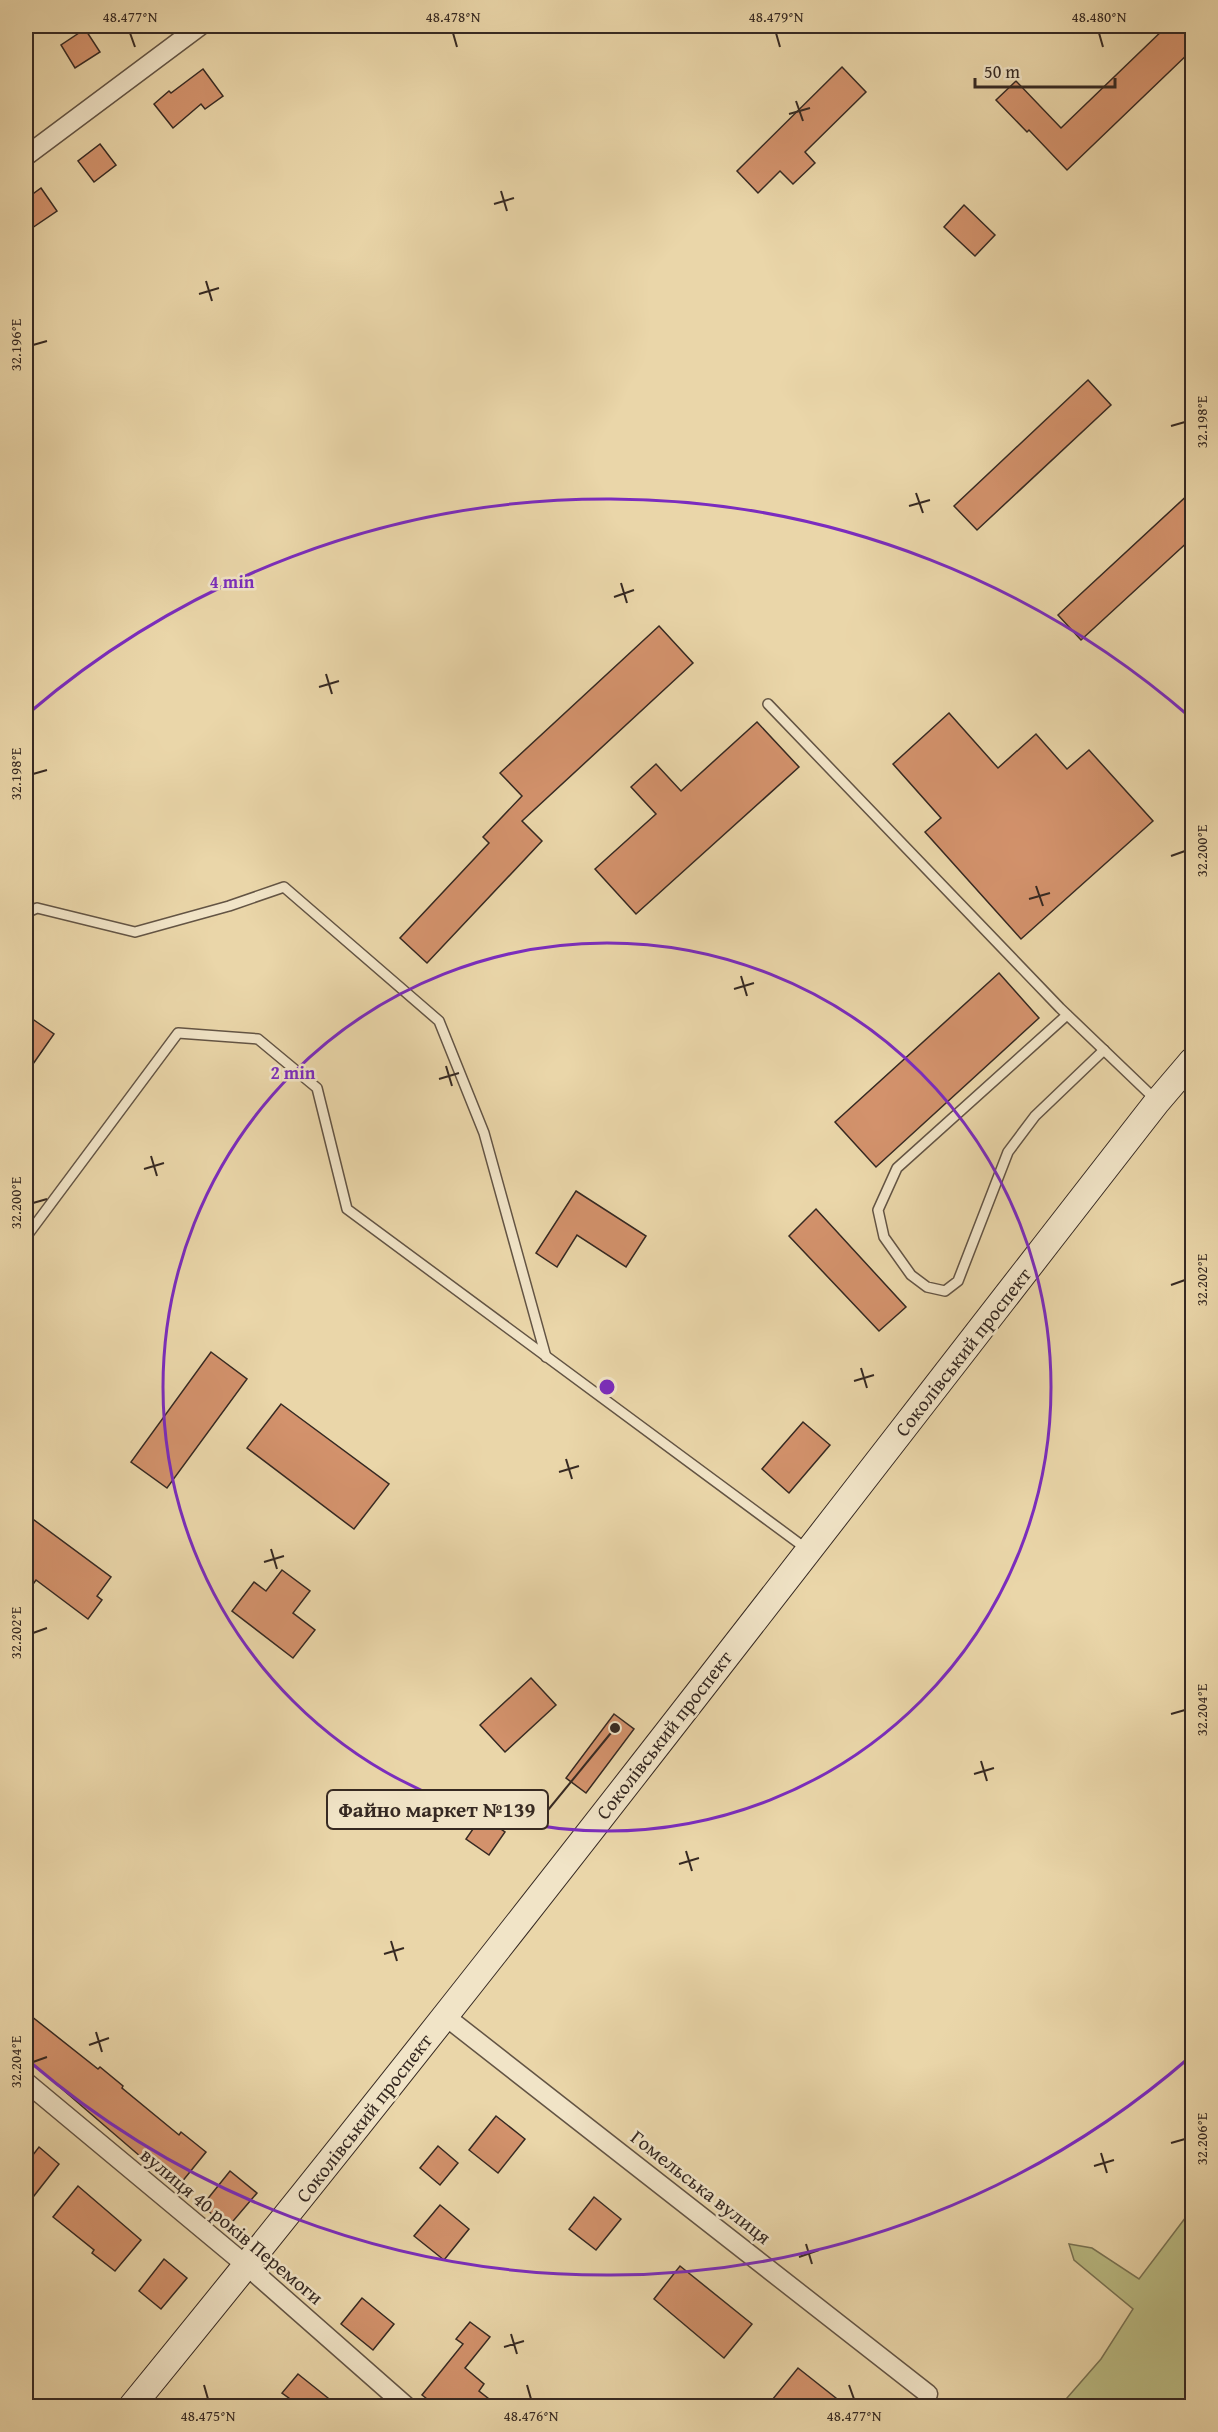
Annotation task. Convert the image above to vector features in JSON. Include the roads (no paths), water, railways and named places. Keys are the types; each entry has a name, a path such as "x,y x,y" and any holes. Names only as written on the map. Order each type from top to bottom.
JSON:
{"street":[{"path":"26,156 200,26"},
{"name":"Соколівський проспект","path":"132,2406 247,2266 445,2016 1192,1061"},
{"name":"Гомельська вулиця","path":"445,2016 928,2394"},
{"name":"вулиця 40 років Перемоги","path":"26,2082 247,2266 406,2406"}],"lane":[{"path":"768,704 1067,1015 1158,1102"},
{"path":"26,913 37,908 135,932 229,906 284,887 439,1021 484,1133 546,1357"},
{"path":"1067,1015 897,1168 878,1210 884,1237 911,1275 927,1287 945,1291 958,1281 1008,1152 1035,1116 1104,1050"},
{"path":"26,1237 178,1033 258,1040 317,1088 346,1209 808,1550"}],"place":[{"name":"Файно маркет №139","path":"615,1728"}]}
